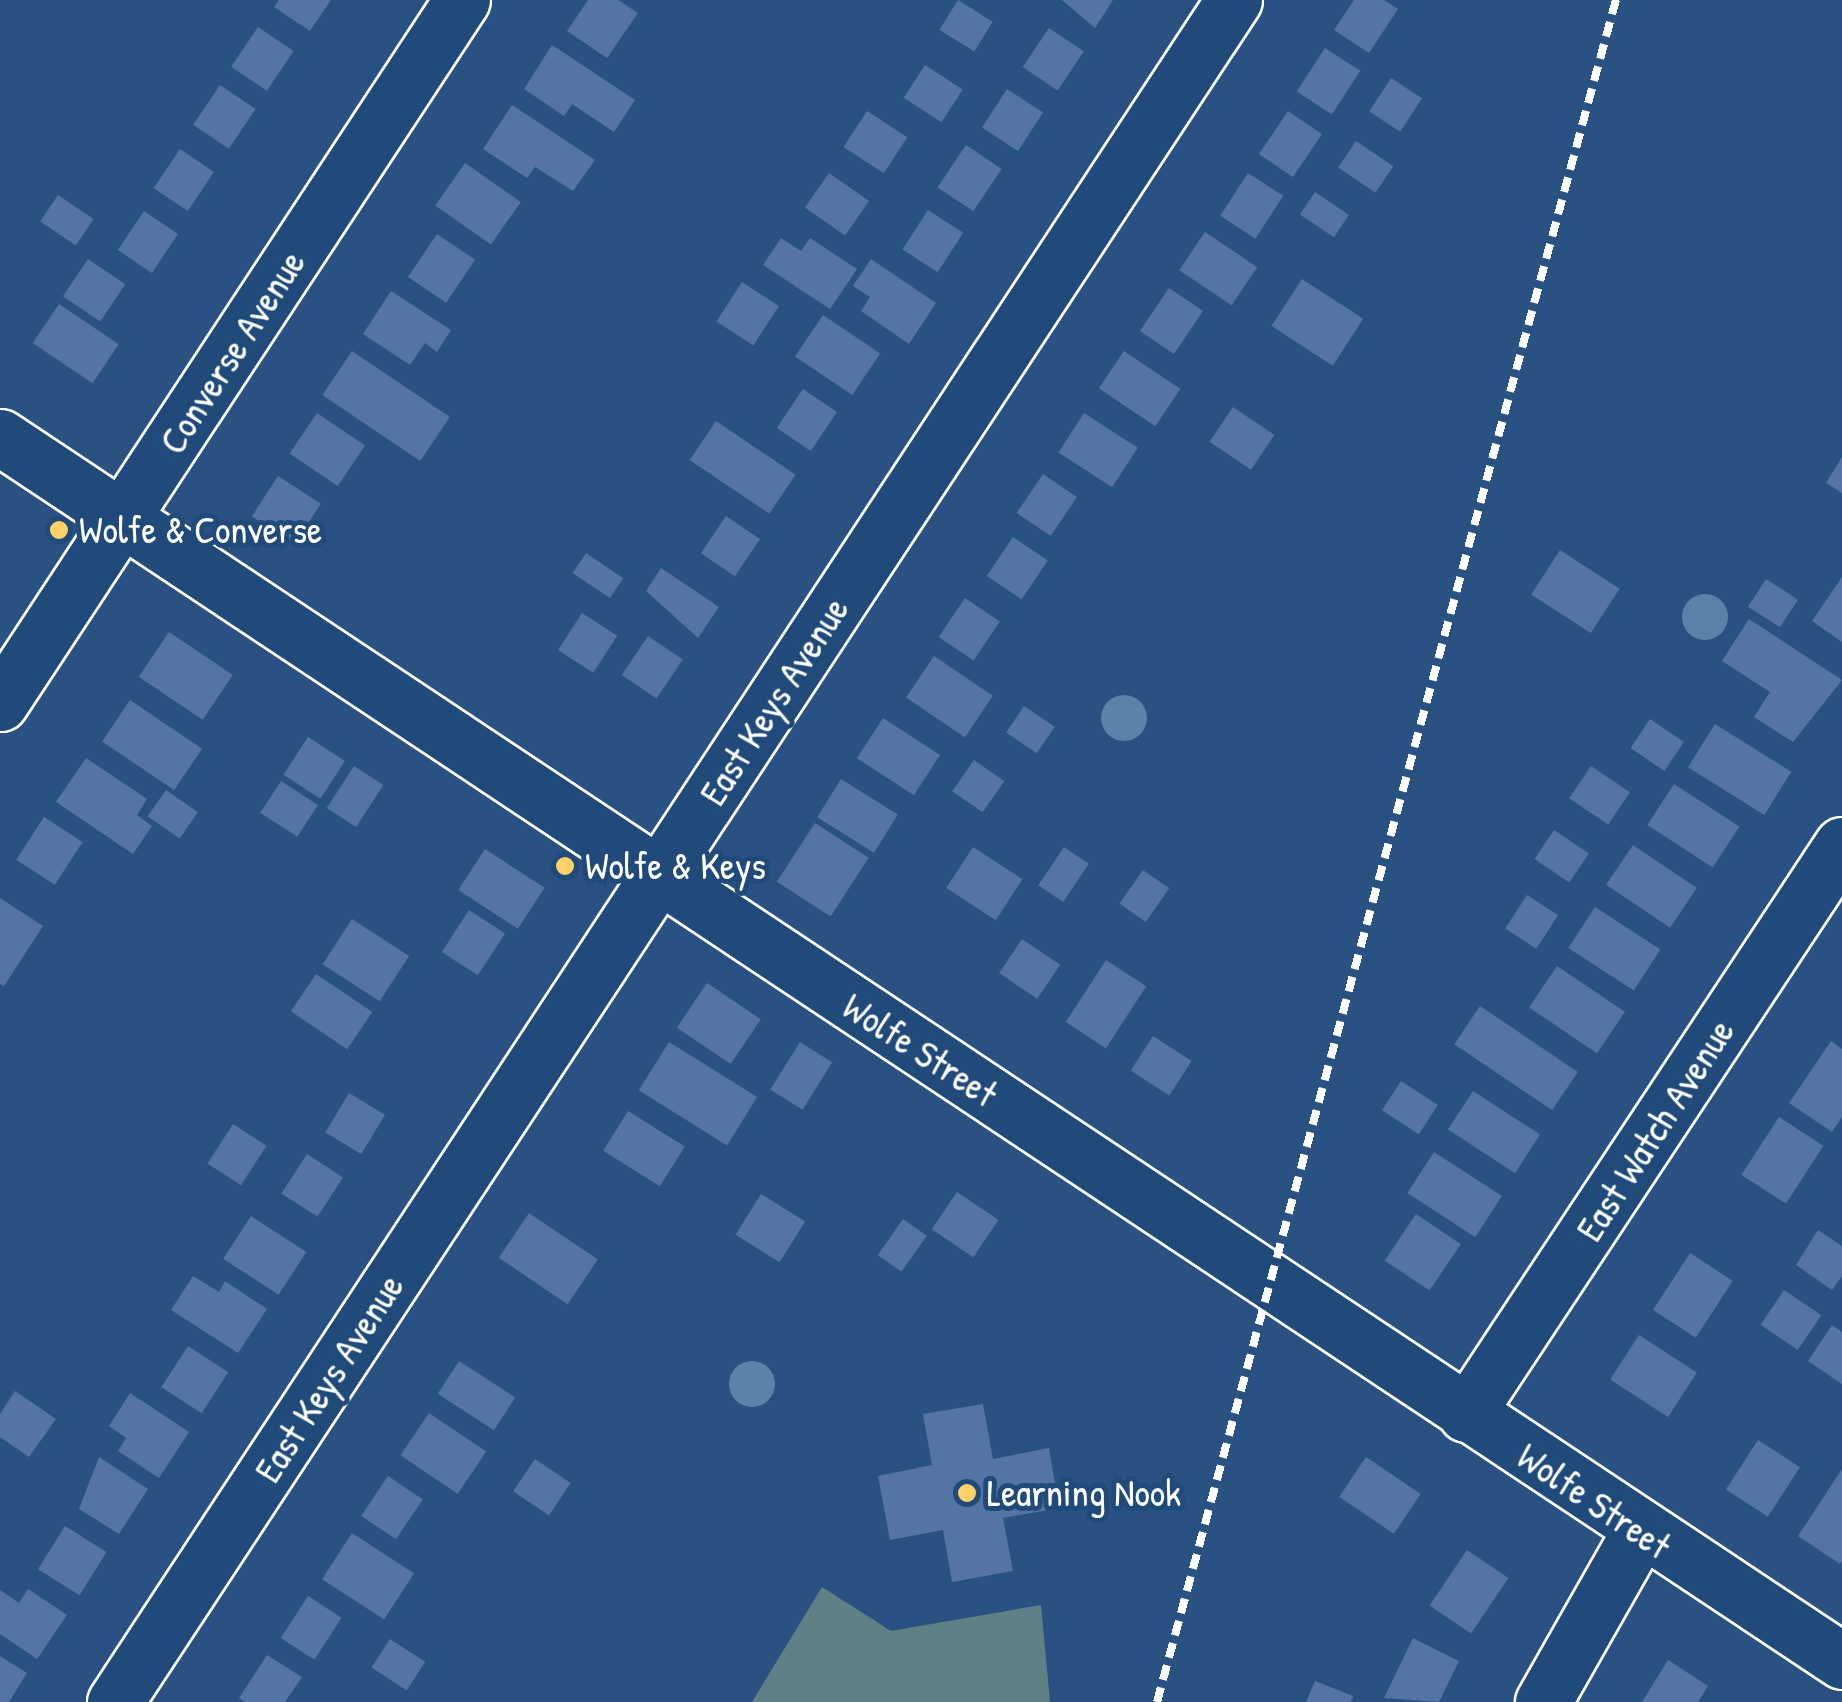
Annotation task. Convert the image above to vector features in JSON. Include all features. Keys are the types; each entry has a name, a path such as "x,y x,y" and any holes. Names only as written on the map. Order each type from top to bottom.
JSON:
{"street":[{"name":"Converse Avenue","path":"0,703 462,0"},
{"name":"East Keys Avenue","path":"115,1702 1234,0"},
{"name":"Wolfe Street","path":"0,437 1466,1414 1638,1533 1842,1662"},
{"name":"East Watch Avenue","path":"1466,1414 1842,845"},
{"path":"1543,1702 1638,1533"}],"green space":[{"path":"822,1587 891,1631 1041,1605 1050,1702 752,1702"}],"water":[{"path":"1705,594 1721,601 1728,617 1721,633 1705,640 1689,633 1682,617 1689,601"},
{"path":"1124,695 1140,702 1147,718 1140,734 1124,741 1108,734 1101,718 1108,702"},
{"path":"752,1361 768,1368 775,1384 768,1400 752,1407 736,1400 729,1384 736,1368"}],"building":[{"path":"279,0 331,0 310,31 274,7"},
{"path":"588,0 618,0 638,13 607,58 567,31"},
{"path":"958,0 993,22 974,51 939,30"},
{"path":"1062,0 1113,0 1095,28"},
{"path":"1354,0 1384,0 1398,9 1369,53 1334,30"},
{"path":"258,27 294,51 267,91 231,67"},
{"path":"1049,28 1084,51 1058,90 1023,67"},
{"path":"552,45 635,100 614,132 572,104 564,116 524,89"},
{"path":"1325,48 1360,71 1332,114 1297,92"},
{"path":"925,65 963,90 941,122 904,98"},
{"path":"1391,78 1422,98 1400,132 1369,112"},
{"path":"220,85 256,109 229,149 193,125"},
{"path":"1007,89 1043,112 1018,151 982,128"},
{"path":"512,105 595,160 573,191 535,167 527,178 483,149"},
{"path":"867,111 907,137 884,173 844,147"},
{"path":"1288,111 1322,134 1293,177 1259,154"},
{"path":"1356,141 1393,166 1375,193 1338,168"},
{"path":"966,145 1002,169 973,211 937,187"},
{"path":"180,149 214,172 188,211 154,188"},
{"path":"465,163 521,202 491,245 435,206"},
{"path":"829,173 869,201 845,236 805,207"},
{"path":"1248,173 1283,196 1255,239 1220,216"},
{"path":"1315,192 1349,215 1334,237 1300,214"},
{"path":"58,195 94,219 76,246 40,222"},
{"path":"928,210 963,233 938,272 902,249"},
{"path":"144,211 178,234 152,273 118,250"},
{"path":"1205,232 1257,267 1232,305 1179,270"},
{"path":"437,234 475,260 446,303 408,277"},
{"path":"781,238 801,251 810,238 857,269 830,309 763,265"},
{"path":"88,259 125,284 100,321 63,296"},
{"path":"871,259 936,303 909,344 861,311 870,297 853,286"},
{"path":"1302,279 1363,319 1333,366 1272,326"},
{"path":"742,282 779,306 753,345 716,321"},
{"path":"1169,288 1203,311 1174,354 1140,331"},
{"path":"391,291 451,330 437,352 425,343 410,365 363,334"},
{"path":"59,304 119,344 92,383 33,343"},
{"path":"823,315 880,354 852,395 795,356"},
{"path":"352,351 450,417 420,461 322,395"},
{"path":"1124,351 1180,389 1155,426 1099,388"},
{"path":"803,389 837,412 811,451 777,428"},
{"path":"1233,407 1274,435 1251,470 1210,442"},
{"path":"317,413 365,445 338,486 290,454"},
{"path":"1084,413 1138,448 1112,487 1058,452"},
{"path":"716,421 796,475 769,514 690,460"},
{"path":"1842,457 1842,493 1826,483"},
{"path":"1043,474 1077,497 1051,536 1017,513"},
{"path":"278,476 321,504 295,544 252,516"},
{"path":"726,516 760,539 735,576 701,553"},
{"path":"1013,537 1048,560 1022,599 987,576"},
{"path":"1560,550 1620,589 1591,633 1531,594"},
{"path":"586,553 623,578 610,598 573,573"},
{"path":"661,568 719,607 698,638 646,591"},
{"path":"1842,577 1842,642 1812,621"},
{"path":"1766,579 1798,600 1780,627 1748,607"},
{"path":"965,598 1000,621 974,660 939,637"},
{"path":"582,613 617,636 593,673 558,650"},
{"path":"1749,619 1842,680 1793,742 1754,717 1770,692 1722,661"},
{"path":"169,632 233,675 203,720 139,677"},
{"path":"648,636 683,659 657,698 622,675"},
{"path":"934,656 993,696 965,737 906,697"},
{"path":"130,700 202,749 174,790 102,741"},
{"path":"1024,706 1055,727 1037,753 1006,733"},
{"path":"883,718 940,755 914,795 857,758"},
{"path":"1650,719 1684,742 1664,771 1630,748"},
{"path":"1715,724 1791,772 1764,815 1688,767"},
{"path":"308,737 345,761 320,799 283,775"},
{"path":"86,758 147,799 137,815 152,826 133,854 56,802"},
{"path":"974,760 1004,781 983,812 952,791"},
{"path":"354,766 383,785 356,827 327,808"},
{"path":"1591,766 1630,792 1608,825 1569,798"},
{"path":"841,779 898,815 874,853 817,817"},
{"path":"281,781 318,805 297,837 260,813"},
{"path":"1674,784 1739,826 1713,868 1647,825"},
{"path":"166,790 198,812 180,839 148,816"},
{"path":"44,817 83,842 55,885 16,860"},
{"path":"815,823 869,858 831,917 777,882"},
{"path":"1554,830 1589,853 1569,883 1534,859"},
{"path":"1633,845 1697,888 1670,928 1606,885"},
{"path":"973,847 1022,879 996,920 946,888"},
{"path":"1064,847 1089,864 1063,902 1038,885"},
{"path":"485,849 545,888 518,929 458,890"},
{"path":"1143,870 1169,888 1146,922 1119,904"},
{"path":"1527,895 1558,915 1536,949 1505,929"},
{"path":"0,898 43,926 4,986 0,984"},
{"path":"1595,907 1660,949 1634,991 1568,948"},
{"path":"469,910 505,933 478,975 442,952"},
{"path":"352,919 409,956 380,1001 323,964"},
{"path":"1022,939 1060,965 1037,999 999,973"},
{"path":"1106,960 1146,986 1106,1048 1066,1022"},
{"path":"1557,966 1625,1012 1597,1053 1529,1007"},
{"path":"316,974 372,1012 347,1049 291,1011"},
{"path":"707,983 761,1019 731,1064 677,1028"},
{"path":"1480,1006 1578,1072 1552,1110 1454,1044"},
{"path":"1153,1036 1192,1061 1169,1095 1131,1070"},
{"path":"1831,1041 1842,1049 1842,1117 1832,1132 1789,1103"},
{"path":"669,1042 757,1097 727,1145 639,1090"},
{"path":"800,1042 832,1062 803,1110 770,1089"},
{"path":"1401,1081 1438,1105 1419,1134 1382,1110"},
{"path":"1473,1091 1540,1135 1515,1173 1448,1130"},
{"path":"349,1093 385,1115 361,1154 325,1132"},
{"path":"628,1111 685,1147 660,1186 603,1151"},
{"path":"1779,1117 1823,1146 1786,1204 1741,1175"},
{"path":"233,1124 267,1146 241,1185 207,1163"},
{"path":"1434,1152 1502,1196 1475,1237 1407,1193"},
{"path":"307,1154 343,1177 317,1217 281,1193"},
{"path":"957,1192 998,1220 973,1257 932,1229"},
{"path":"761,1194 805,1222 780,1262 736,1235"},
{"path":"529,1213 598,1259 568,1304 499,1258"},
{"path":"1416,1214 1461,1244 1429,1291 1385,1260"},
{"path":"251,1216 306,1252 279,1295 223,1259"},
{"path":"903,1219 927,1236 902,1272 878,1255"},
{"path":"1818,1230 1842,1246 1842,1276 1832,1290 1796,1265"},
{"path":"1690,1253 1733,1281 1696,1338 1653,1310"},
{"path":"193,1276 219,1292 225,1281 267,1309 238,1353 171,1310"},
{"path":"1784,1290 1821,1315 1798,1350 1761,1325"},
{"path":"1832,1325 1842,1332 1842,1384 1808,1361"},
{"path":"1639,1335 1697,1373 1668,1417 1610,1379"},
{"path":"188,1346 228,1372 202,1413 161,1387"},
{"path":"459,1361 515,1397 494,1430 438,1394"},
{"path":"15,1391 56,1419 29,1457 0,1437 0,1414"},
{"path":"130,1393 189,1432 159,1478 118,1451 126,1438 109,1426"},
{"path":"983,1404 993,1459 1049,1448 1059,1508 1003,1518 1013,1571 952,1582 943,1530 890,1540 878,1476 932,1465 923,1414"},
{"path":"429,1413 486,1452 458,1494 400,1455"},
{"path":"1758,1440 1800,1467 1768,1517 1726,1489"},
{"path":"99,1457 148,1489 119,1534 79,1509"},
{"path":"1366,1457 1421,1494 1394,1534 1339,1497"},
{"path":"535,1459 571,1483 549,1515 513,1491"},
{"path":"1842,1469 1842,1561 1840,1564 1798,1536"},
{"path":"388,1476 423,1499 396,1539 361,1516"},
{"path":"65,1526 107,1552 80,1595 38,1569"},
{"path":"352,1533 414,1573 384,1619 322,1579"},
{"path":"1467,1550 1508,1578 1471,1634 1430,1606"},
{"path":"28,1589 67,1615 37,1659 0,1634 0,1590 19,1603"},
{"path":"308,1596 342,1618 314,1660 281,1638"},
{"path":"1413,1638 1459,1661 1439,1702 1384,1698"},
{"path":"390,1639 425,1662 407,1690 371,1668"},
{"path":"267,1655 302,1677 285,1702 245,1702 239,1698"},
{"path":"0,1656 27,1673 9,1702 0,1702"},
{"path":"1668,1660 1708,1686 1698,1702 1642,1702"},
{"path":"1315,1681 1353,1696 1351,1702 1306,1702"}],"railway":[{"path":"1157,1702 1616,0"}],"place":[{"name":"Wolfe & Converse","path":"59,530"},
{"name":"Wolfe & Keys","path":"565,866"},
{"name":"Learning Nook","path":"967,1493"}]}
